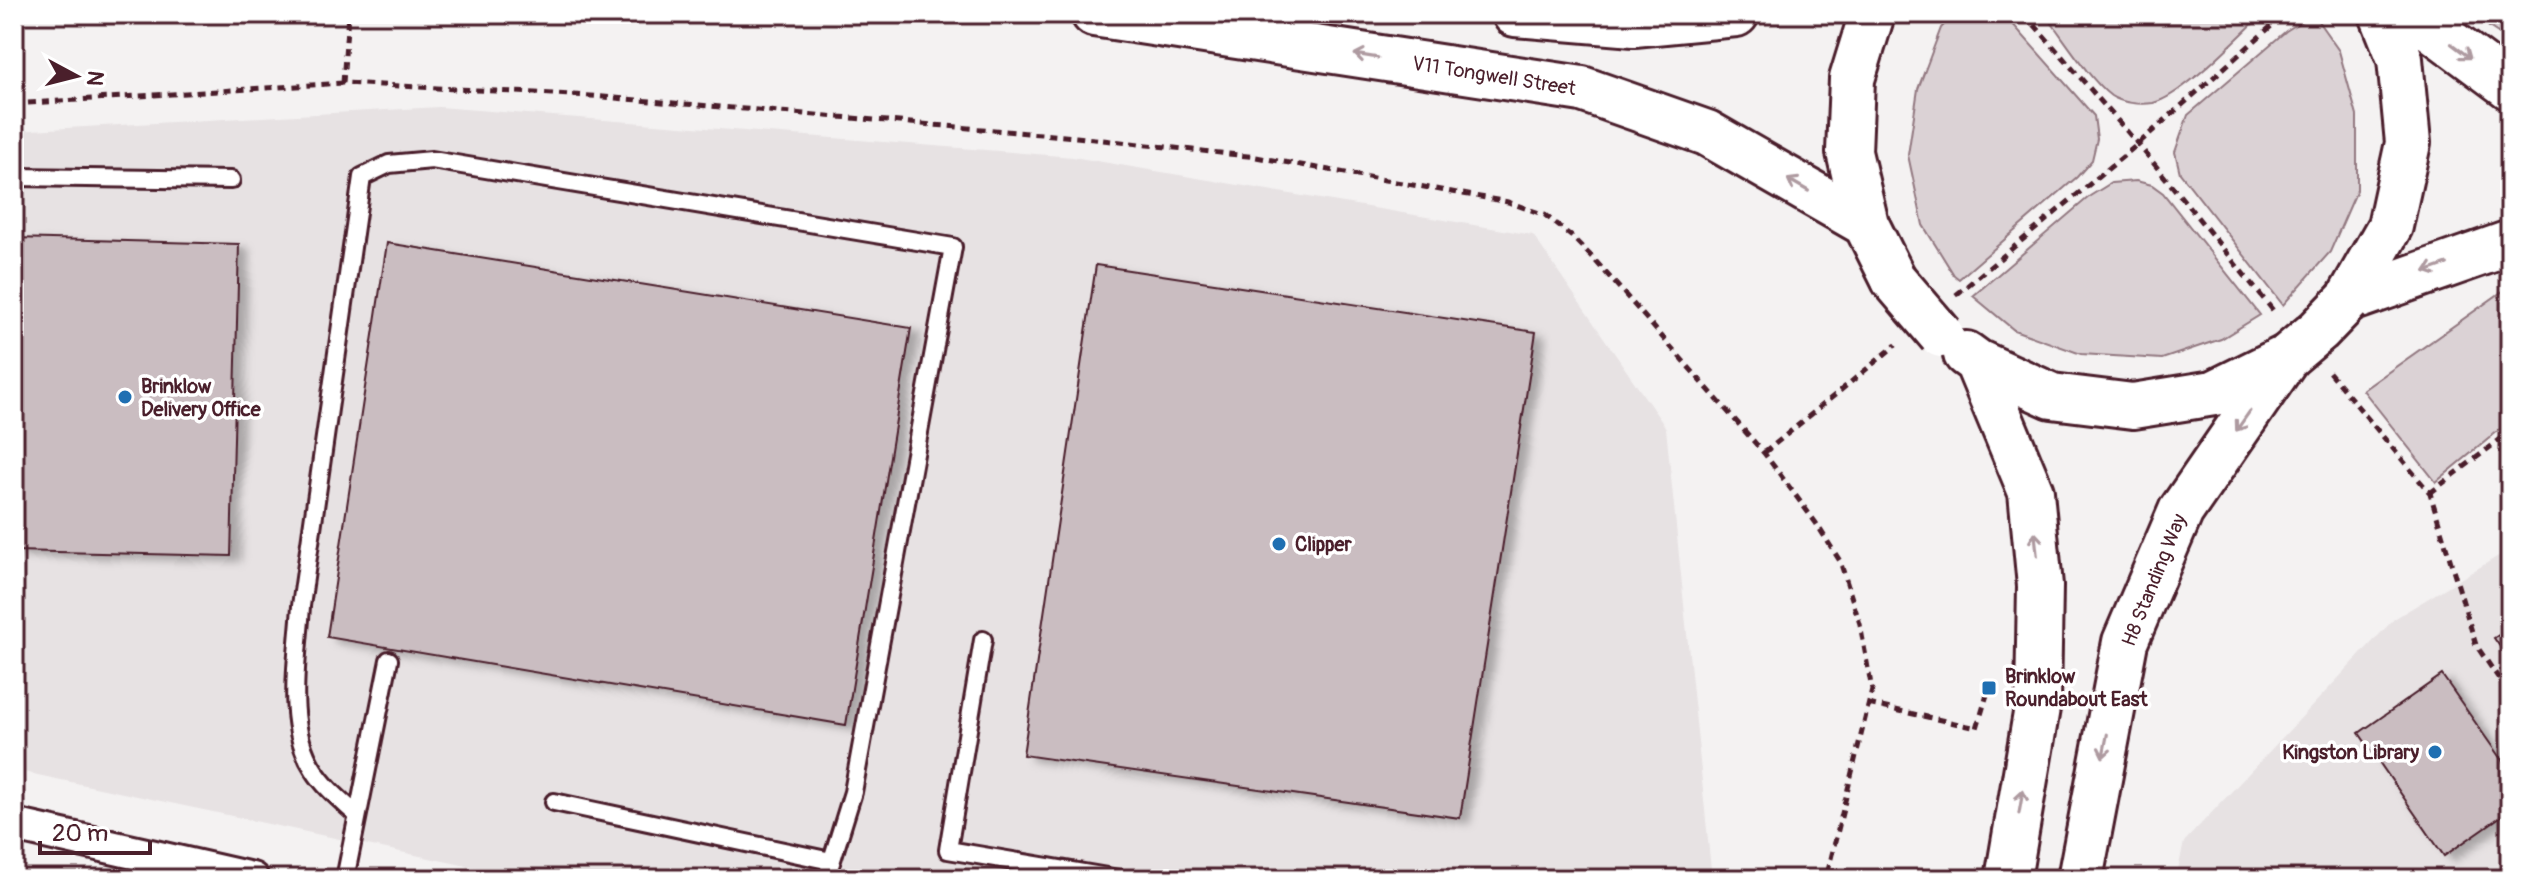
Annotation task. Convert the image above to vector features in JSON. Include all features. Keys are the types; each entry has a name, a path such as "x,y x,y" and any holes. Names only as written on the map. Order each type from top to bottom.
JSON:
{"highway":[{"name":"V11 Tongwell Street","path":"1094,14 1582,89 1707,133 1866,224"},
{"path":"1515,14 1634,24 1736,14"},
{"path":"1872,14 1852,79 1849,152 1866,224 1894,280 1934,323 1977,362 2052,396 2133,406 2214,393 2287,357 2348,300 2390,226 2408,143 2400,59 2382,14"},
{"path":"2412,14 2510,87"},
{"path":"2348,300 2510,243"},
{"name":"H8 Standing Way","path":"2080,879 2125,642 2181,511 2287,357"},
{"path":"1977,362 2031,492 2040,586 2038,702 2008,879"}],"street":[{"path":"14,825 252,879"}],"lane":[{"path":"357,815 312,769 297,728 296,678 301,606 362,177 389,164 432,160 953,247 853,792 826,879"},
{"path":"14,177 231,180"},
{"path":"983,640 948,850 1119,879"},
{"path":"345,879 389,660"},
{"path":"554,802 831,861"}],"path":[{"path":"343,83 348,14"},
{"path":"1764,453 1934,323 2285,14"},
{"path":"14,104 343,83 591,96 1076,137 1256,157 1508,202 1545,215 1571,236 1764,453 1840,561 1860,624 1872,690 1826,879"},
{"path":"2430,493 2510,432"},
{"path":"1868,704 1977,728 1989,688"}],"shaded area":[{"path":"1954,14 2004,14 2094,116 2097,139 2092,160 2077,177 1959,279 1923,225 1908,155 1918,89 1941,28"},
{"path":"2045,14 2263,14 2179,90 2153,103 2143,104 2120,100 2103,89"},
{"path":"2313,14 2339,51 2357,116 2357,190 2330,252 2283,305 2180,173 2175,152 2188,115 2286,31"},
{"path":"2478,14 2510,14 2510,41 2489,27"},
{"path":"439,107 1073,157 1533,235 1666,428 1712,879 529,879 14,770 14,131"},
{"path":"2136,181 2152,185 2163,193 2260,315 2221,339 2162,359 2081,354 2014,330 1973,296 2090,196 2111,183"},
{"path":"2510,286 2510,421 2436,482 2363,390"},
{"path":"2510,549 2510,879 2176,879 2184,842 2394,619"}],"building":[{"name":"Brinklow Delivery Office","path":"14,238 239,244 231,556 14,551"},
{"path":"387,243 911,328 846,725 327,637"},
{"name":"Clipper","path":"1096,265 1536,332 1460,818 1023,755"},
{"path":"2510,628 2510,661 2494,638"},
{"name":"Kingston Library","path":"2442,675 2510,772 2510,810 2444,856 2359,733"}],"place":[{"name":"Brinklow Delivery Office","path":"125,397"},
{"name":"Clipper","path":"1279,544"},
{"name":"Brinklow Roundabout East","path":"1989,688"},
{"name":"Kingston Library","path":"2435,752"}]}
